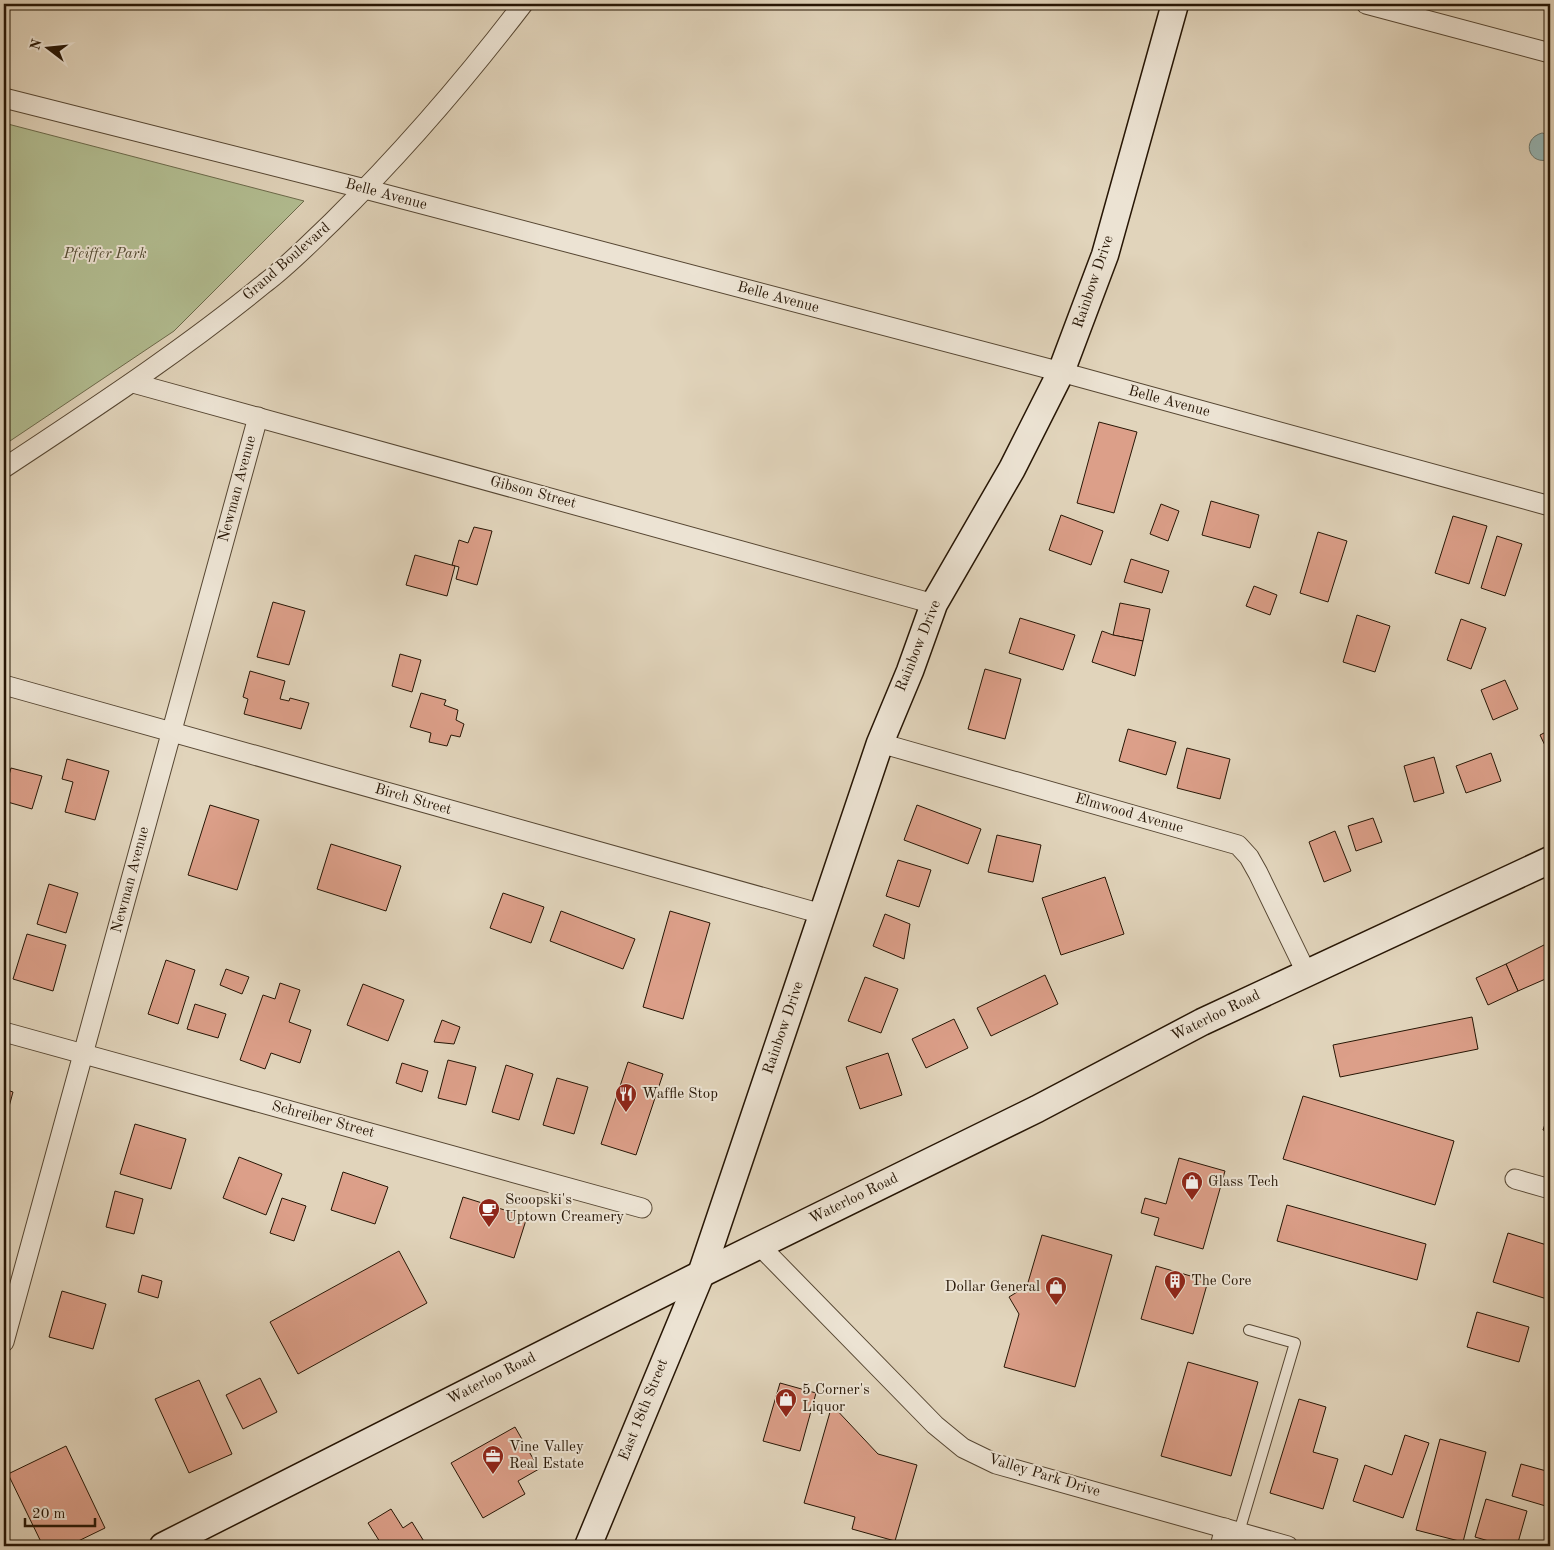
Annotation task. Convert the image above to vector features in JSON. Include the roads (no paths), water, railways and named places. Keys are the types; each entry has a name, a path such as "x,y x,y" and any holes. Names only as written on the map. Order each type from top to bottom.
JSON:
{"main road":[{"name":"Rainbow Drive","path":"700,1274 880,743 910,671 934,604 1012,469 1061,372 1105,255 1175,4"},
{"name":"Waterloo Road","path":"163,1546 700,1274 1037,1110 1202,1022 1550,860"},
{"name":"East 18th Street","path":"588,1546 700,1274"}],"street":[{"name":"Grand Boulevard","path":"4,468 133,383 267,282 365,190 433,116 523,4"},
{"path":"1366,4 1550,53"},
{"name":"Belle Avenue","path":"4,98 365,190 1061,372 1550,506"},
{"name":"Gibson Street","path":"133,383 934,604"},
{"name":"Newman Avenue","path":"4,1342 258,417"},
{"name":"Birch Street","path":"4,685 822,914"},
{"name":"Elmwood Avenue","path":"880,743 1238,845 1250,858 1258,872 1306,972"},
{"name":"Schreiber Street","path":"4,1032 642,1208"},
{"path":"1515,1179 1550,1189"},
{"name":"Valley Park Drive","path":"759,1245 916,1407 963,1448 996,1464 1288,1546"},
{"path":"1220,1546 1232,1530"}],"lane":[{"path":"1232,1530 1294,1343 1249,1330"}],"water":[{"path":"1542,133 1550,135 1550,159 1537,159 1532,156 1530,151 1531,141 1535,136"}],"place":[{"name":"Waffle Stop","path":"626,1113"},
{"name":"Glass Tech","path":"1192,1201"},
{"name":"Scoopski's Uptown Creamery","path":"489,1228"},
{"name":"The Core","path":"1175,1300"},
{"name":"Dollar General","path":"1056,1306"},
{"name":"5 Corner's Liquor","path":"786,1418"},
{"name":"Vine Valley Real Estate","path":"493,1475"}],"park label":[{"name":"Pfeiffer Park","path":"105,254"}]}
